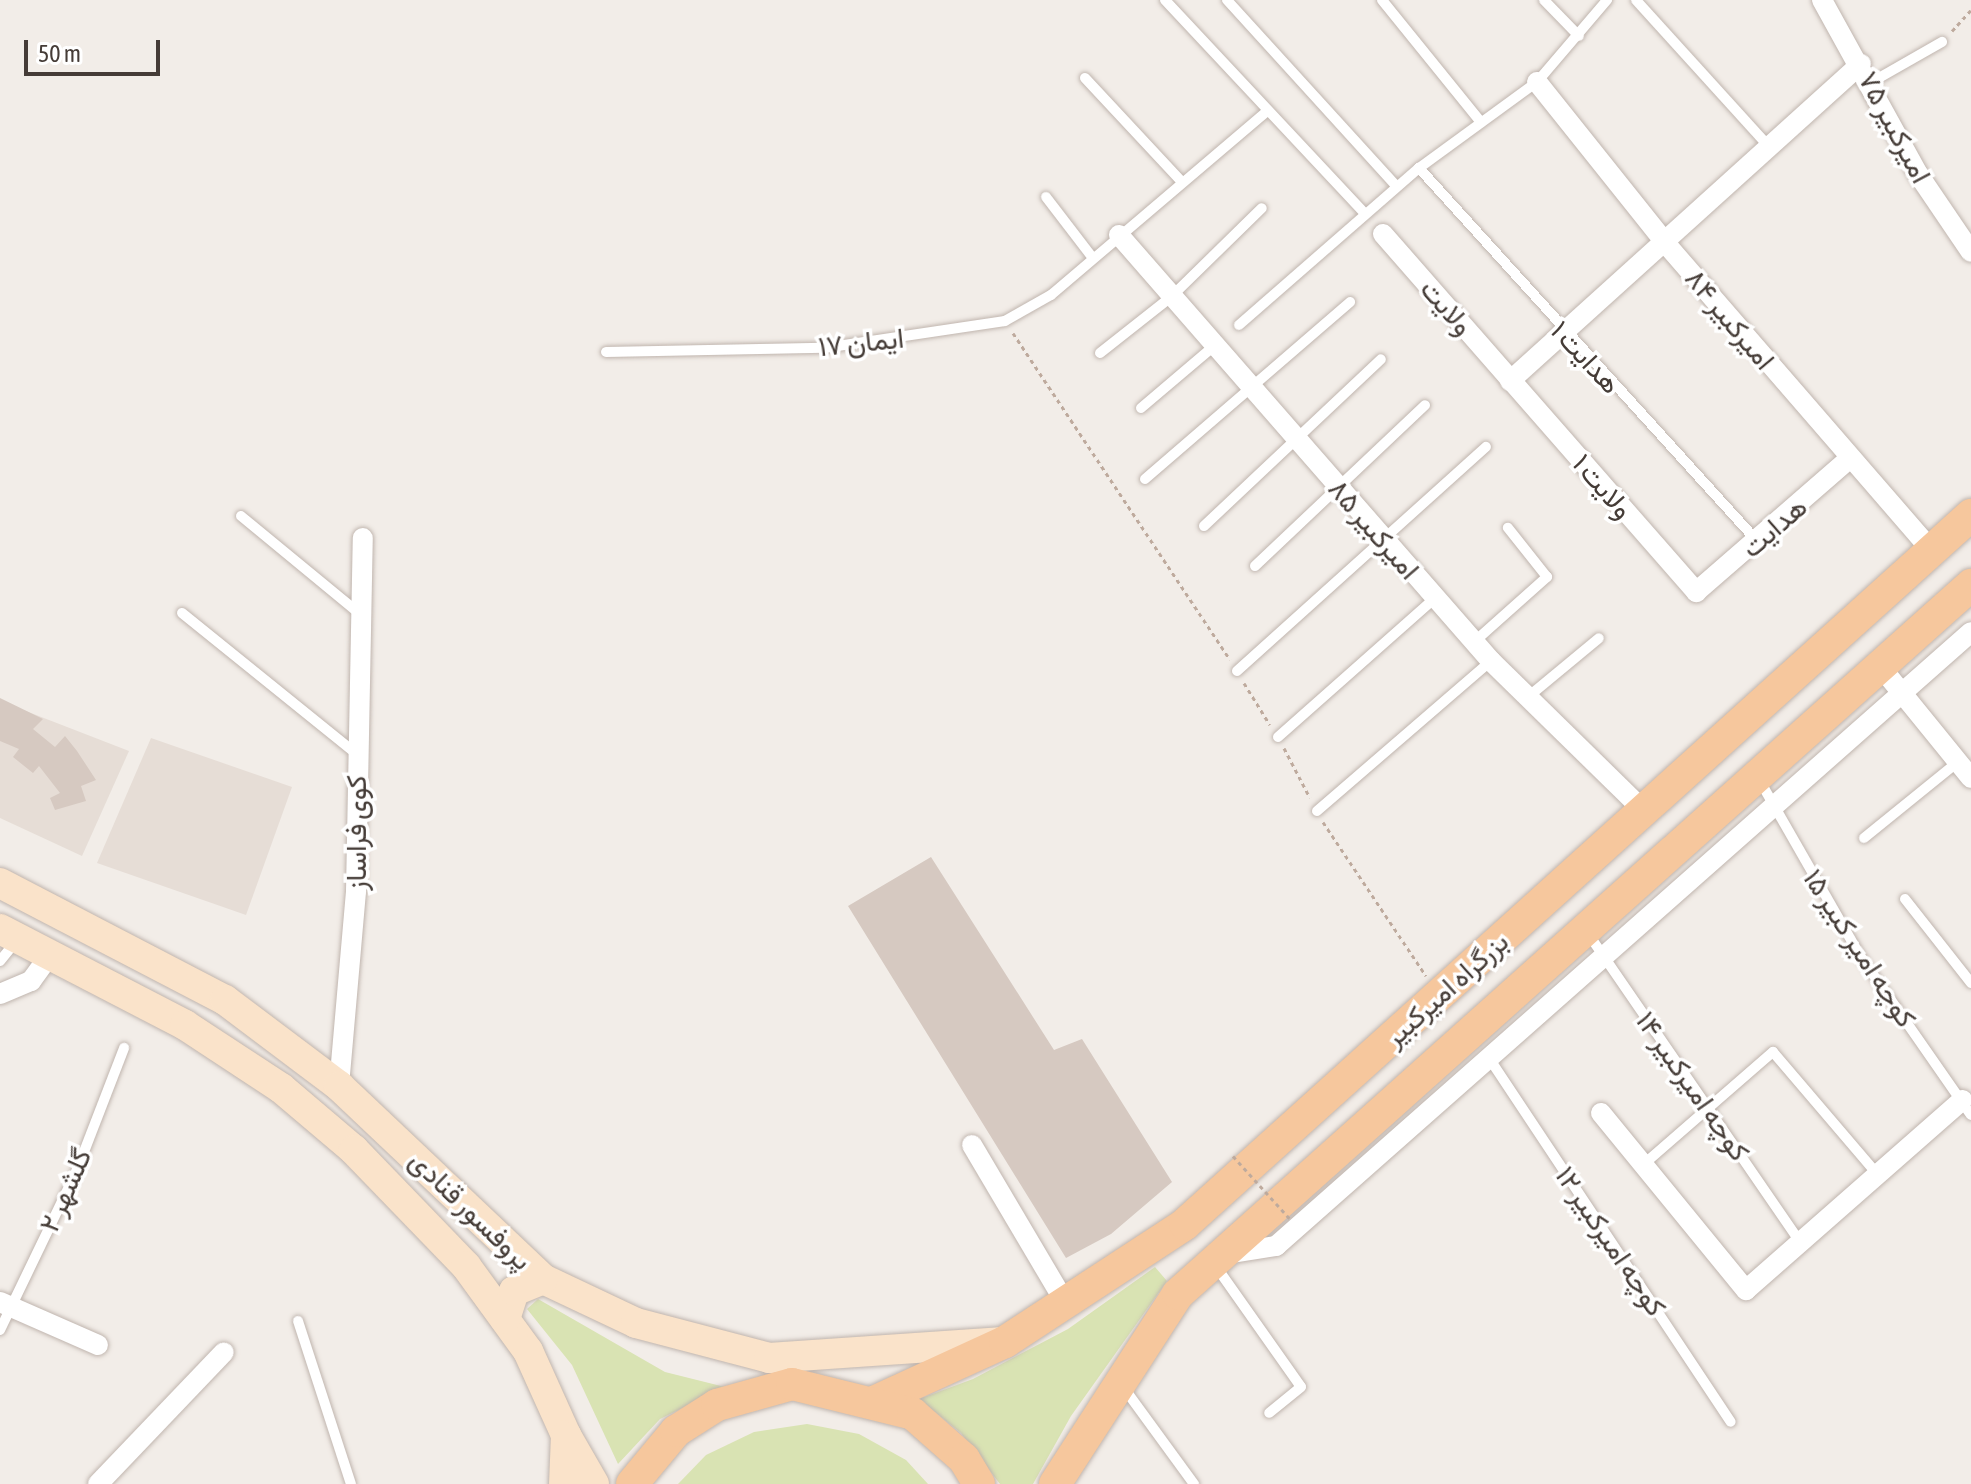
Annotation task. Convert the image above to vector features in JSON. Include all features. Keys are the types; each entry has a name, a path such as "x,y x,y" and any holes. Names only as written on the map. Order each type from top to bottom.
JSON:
{"main road":[{"name":"بزرگراه امیرکبیر","path":"876,1401 1005,1342 1185,1224 1876,604 1971,515"},
{"path":"1931,550 1969,587"},
{"name":"بزرگراه امیرکبیر","path":"1062,1477 1178,1294 1969,587"},
{"path":"1876,604 1895,607 1907,621 1911,640"},
{"name":"پروفسور قنادی","path":"0,883 225,1000 339,1086 499,1241 543,1279 636,1323 769,1358 1005,1342"},
{"name":"پروفسور قنادی","path":"6,943 50,955 185,1025 281,1088 354,1150 466,1266 505,1319 553,1394 566,1435 564,1484"},
{"path":"466,1266 490,1261 499,1241"},
{"path":"505,1319 514,1291 543,1279"},
{"path":"632,1484 676,1431 741,1397 792,1384 876,1401 913,1414 964,1459 979,1484"},
{"path":"566,1435 594,1484"}],"street":[{"name":"امیرکبیر ۷۵","path":"1822,0 1866,73 1918,174 1971,252"},
{"path":"1510,381 1667,245 1770,148 1866,73"},
{"name":"امیرکبیر ۸۴","path":"1537,82 1667,245 1849,459 1931,550"},
{"name":"ولایت","path":"1383,234 1510,381"},
{"name":"امیرکبیر ۸۵","path":"1119,235 1296,442 1491,661 1643,810"},
{"name":"ولایت ۱","path":"1510,381 1696,592"},
{"name":"هدایت","path":"1696,592 1758,542 1849,459"},
{"path":"354,752 363,538"},
{"path":"1218,1258 1276,1246 1607,960 1773,804 1971,632"},
{"path":"1880,666 1965,770"},
{"name":"کوی فراساز","path":"339,1086 356,891 360,783 354,752"},
{"path":"0,994 31,981 50,955"},
{"path":"1601,1113 1746,1290 1878,1175 1966,1108"},
{"path":"972,1145 1065,1302"},
{"path":"6,1304 98,1345"},
{"path":"98,1484 224,1352"}],"lane":[{"path":"1165,0 1365,214"},
{"path":"1227,0 1396,186"},
{"path":"1382,0 1480,121"},
{"path":"1544,0 1579,36"},
{"path":"1239,325 1396,186 1480,121 1537,82 1607,0"},
{"path":"1636,0 1770,148"},
{"path":"1866,73 1942,42"},
{"path":"1085,78 1182,182"},
{"name":"ایمان ۱۷","path":"606,352 824,348 1005,321 1051,295 1267,111"},
{"name":"هدایت ۱","path":"1419,168 1564,334 1758,542"},
{"path":"1046,197 1092,257"},
{"path":"1100,353 1171,297 1262,208"},
{"path":"1145,479 1252,390 1350,302"},
{"path":"1141,408 1214,346"},
{"path":"1204,526 1381,359"},
{"path":"1255,566 1336,485 1425,405"},
{"path":"1237,671 1381,537 1486,447"},
{"path":"241,516 360,614"},
{"path":"1474,642 1547,577 1508,528"},
{"path":"1278,737 1435,598"},
{"name":"کوی فراساز","path":"182,613 354,752"},
{"path":"1528,697 1599,638"},
{"path":"1317,811 1491,661"},
{"path":"1864,838 1965,770"},
{"name":"کوچه امیر کبیر ۱۵","path":"1758,775 1859,954 1966,1108"},
{"path":"1905,899 1971,983"},
{"name":"کوچه امیرکبیر ۱۴","path":"1585,930 1801,1243"},
{"name":"گلشهر ۲","path":"0,1330 6,1304 77,1170 124,1048"},
{"path":"1644,1164 1773,1052 1878,1175"},
{"name":"کوچه امیرکبیر ۱۲","path":"1491,1061 1731,1422"},
{"path":"1218,1258 1301,1387 1269,1413"},
{"path":"298,1321 351,1484"},
{"path":"1120,1383 1194,1484"}],"path":[{"path":"1942,42 1971,10"},
{"path":"1005,321 1237,671 1278,737 1317,811 1439,995"},
{"path":"1233,1156 1291,1220"}],"shaded area":[{"path":"0,701 129,751 82,856 0,818"},
{"path":"151,738 292,787 246,915 97,863"}],"green space":[{"path":"1155,1267 1167,1281 1071,1416 1033,1484 1000,1484 961,1433 919,1399 973,1379 1068,1329"},
{"path":"538,1299 665,1372 725,1387 660,1419 618,1464 572,1365 527,1309"},
{"path":"807,1424 859,1434 906,1460 928,1484 678,1484 706,1455 754,1432"}],"building":[{"path":"0,698 43,719 33,729 55,747 65,736 96,780 81,786 86,801 55,810 50,798 60,793 39,766 33,773 13,757 19,749 0,741"},
{"path":"931,857 1054,1050 1082,1039 1172,1182 1111,1234 1066,1258 848,906"}]}
